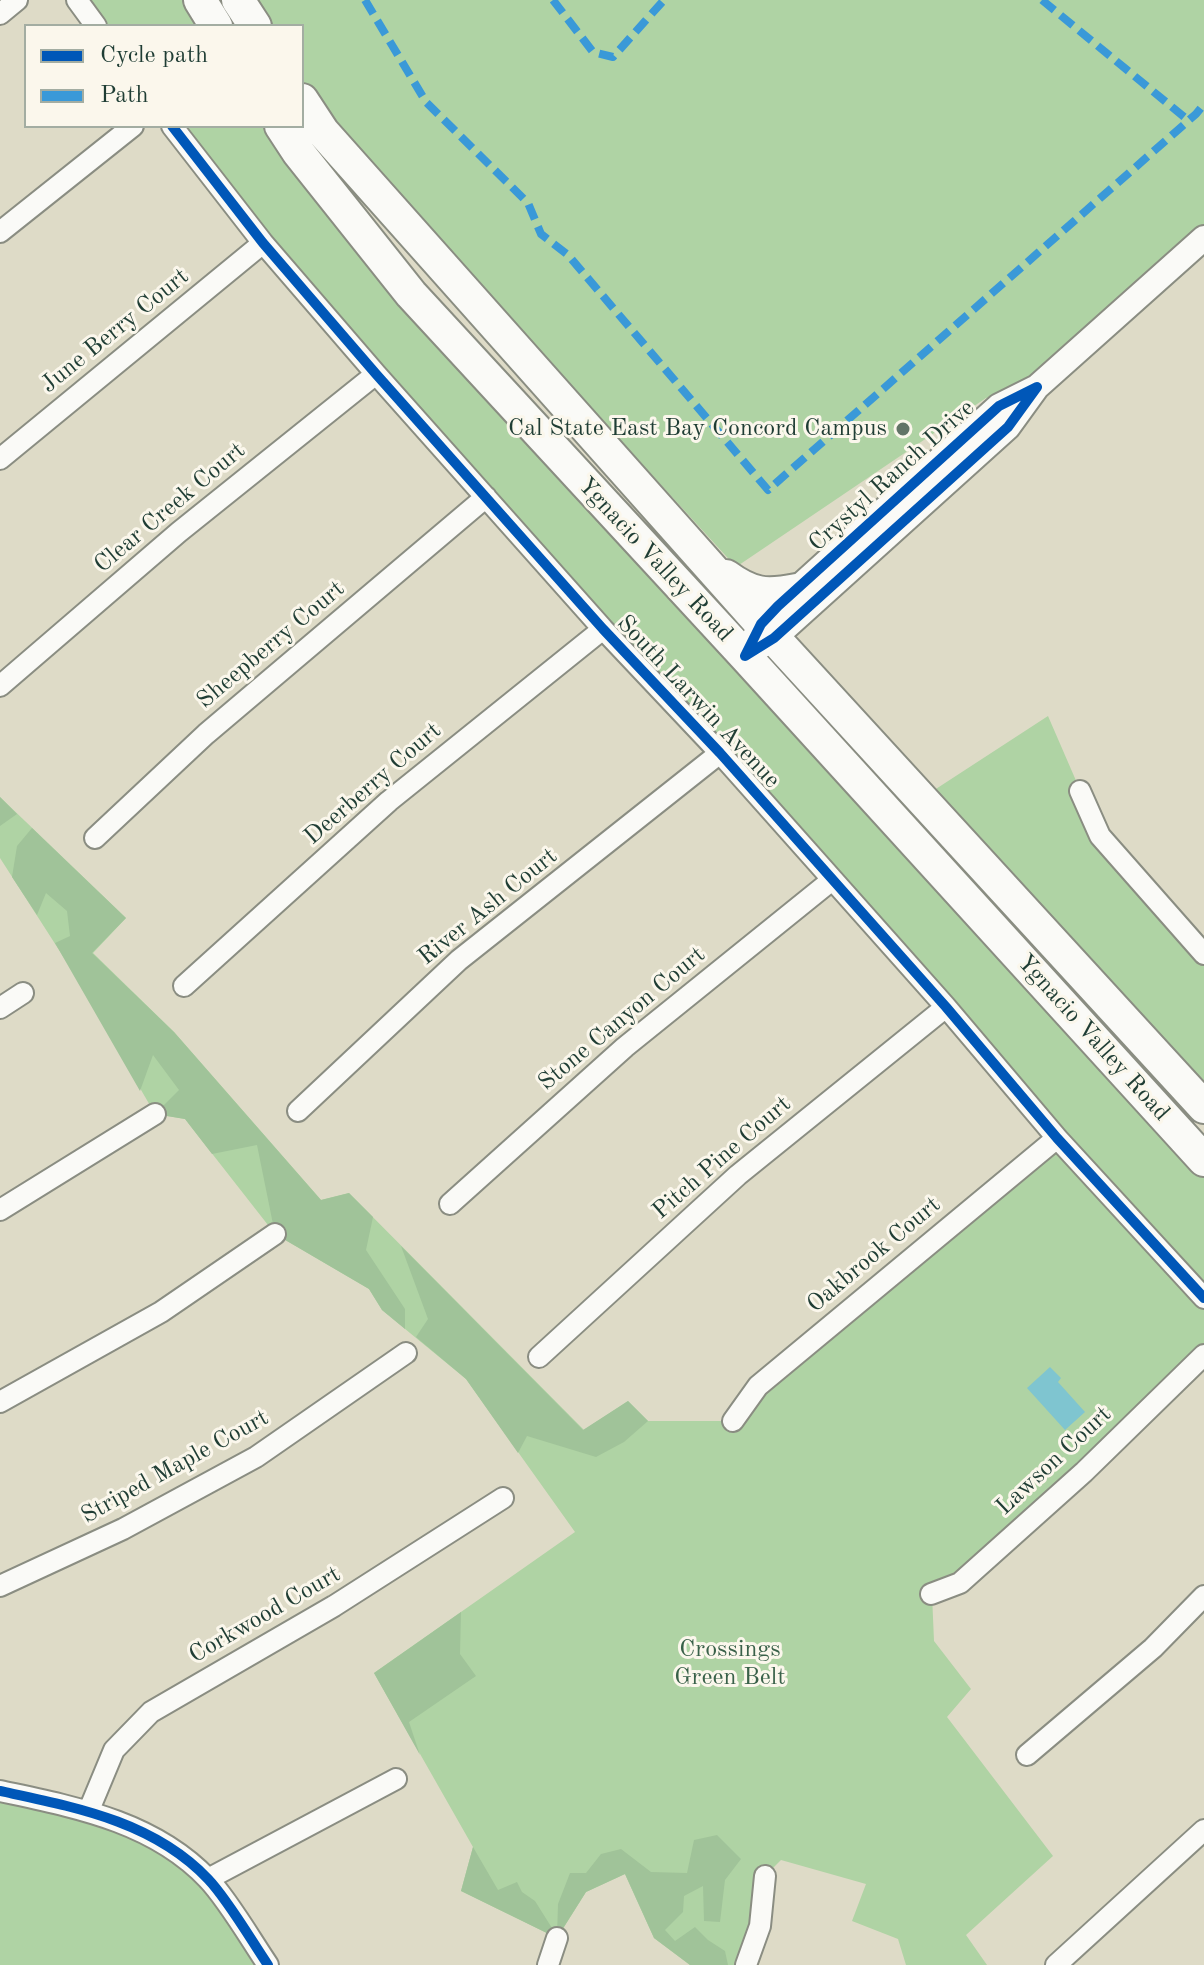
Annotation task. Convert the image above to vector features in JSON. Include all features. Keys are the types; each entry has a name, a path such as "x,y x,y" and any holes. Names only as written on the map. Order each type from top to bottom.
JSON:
{"highway":[{"path":"200,0 215,24"},
{"path":"238,0 254,24"},
{"name":"Ygnacio Valley Road","path":"304,103 323,132 767,631 1204,1107"},
{"name":"Ygnacio Valley Road","path":"282,128 411,294 1204,1160"},
{"path":"705,561 744,589 771,595 797,590"}],"street":[{"path":"0,14 17,0"},
{"path":"77,0 95,24"},
{"path":"0,232 130,128"},
{"name":"South Larwin Avenue","path":"174,128 263,243 376,374 603,629 720,753 946,1007 1057,1138 1204,1298"},
{"name":"Crystyl Ranch Drive","path":"767,631 1008,427 1037,387 1204,238"},
{"name":"June Berry Court","path":"0,459 263,243"},
{"name":"Clear Creek Court","path":"0,686 179,532 376,374"},
{"name":"Crystyl Ranch Drive","path":"745,656 797,590 999,406 1037,387"},
{"name":"Sheepberry Court","path":"95,838 206,734 486,497"},
{"name":"Deerberry Court","path":"184,986 389,801 603,629"},
{"name":"River Ash Court","path":"298,1111 459,960 720,753"},
{"path":"1080,791 1100,836 1204,954"},
{"name":"Stone Canyon Court","path":"450,1204 625,1047 832,880"},
{"path":"0,1008 23,993"},
{"name":"Pitch Pine Court","path":"539,1357 738,1175 946,1007"},
{"path":"0,1210 155,1114"},
{"name":"Oakbrook Court","path":"733,1421 758,1386 1057,1138"},
{"path":"0,1402 161,1312 275,1234"},
{"name":"Striped Maple Court","path":"0,1586 123,1529 256,1457 406,1353"},
{"name":"Lawson Court","path":"931,1594 960,1583 1084,1472 1204,1355"},
{"name":"Corkwood Court","path":"89,1810 114,1750 151,1712 334,1606 503,1498"},
{"path":"1027,1755 1153,1648 1204,1596"},
{"path":"208,1879 396,1779"},
{"path":"0,1791 89,1810 156,1837 208,1879 268,1965"},
{"path":"1056,1965 1204,1830"},
{"path":"746,1965 760,1926 765,1876"},
{"path":"548,1965 557,1938"}],"green space":[{"path":"77,0 200,0 215,24 95,24"},
{"name":"Cal State East Bay Concord Campus","path":"238,0 1204,0 1204,238 1037,387 986,398 736,567 651,474 460,284 304,102 304,24 254,24"},
{"name":"Crossings Green Belt","path":"174,128 283,128 1204,1160 1204,1355 1084,1472 932,1594 934,1641 971,1689 947,1717 1053,1856 966,1935 987,1965 906,1965 898,1939 852,1921 866,1884 781,1860 765,1876 746,1965 690,1965 654,1938 625,1874 586,1892 557,1938 461,1891 473,1847 374,1673 575,1532 466,1379 382,1310 369,1289 275,1234 185,1119 155,1114 68,964 0,858 0,797 126,918 93,953 174,1032 321,1200 349,1193 584,1430 628,1401 648,1421 733,1421 758,1386 1056,1138"},
{"path":"1048,716 1100,836 1204,954 1204,1107 922,798"},
{"path":"0,797 17,814 0,826"},
{"path":"32,828 126,918 92,953 174,1032 321,1200 349,1193 373,1217 366,1250 405,1309 405,1329 382,1310 369,1289 275,1234 257,1145 212,1154 185,1119 155,1114 179,1090 153,1055 140,1091 55,943 70,936 67,911 46,893 37,915 12,877 17,846"},
{"path":"401,1246 583,1430 628,1401 648,1421 624,1442 596,1457 527,1436 518,1453 466,1379 416,1337 428,1319"},
{"path":"461,1612 460,1654 476,1676 409,1722 420,1755 374,1673"},
{"path":"0,1791 89,1810 208,1879 268,1965 0,1965"},
{"path":"717,1835 741,1859 725,1880 720,1922 704,1921 703,1886 684,1896 683,1912 665,1930 675,1941 695,1927 725,1951 728,1965 690,1965 654,1938 625,1874 586,1892 557,1938 461,1891 473,1847 498,1890 517,1882 522,1892 535,1901 557,1936 558,1904 570,1873 586,1873 601,1854 621,1849 651,1872 687,1873 694,1840"}],"water":[{"path":"1050,1367 1061,1378 1058,1382 1085,1412 1065,1430 1027,1388"}],"marked path":[{"path":"365,0 426,102 528,203 541,234 568,255 768,490 1204,104"},
{"path":"553,0 593,52 613,57 664,0"},
{"path":"1042,0 1189,121"}],"cycle path":[{"path":"174,128 263,243 376,374 603,629 720,753 946,1007 1057,1138 1204,1298"},
{"path":"1037,387 1008,427 774,638 745,656 761,624 778,606 999,406 1037,387"},
{"path":"0,1791 111,1819 163,1843 186,1859 216,1888 268,1965"}],"place":[{"name":"Cal State East Bay Concord Campus","path":"903,429"}]}
